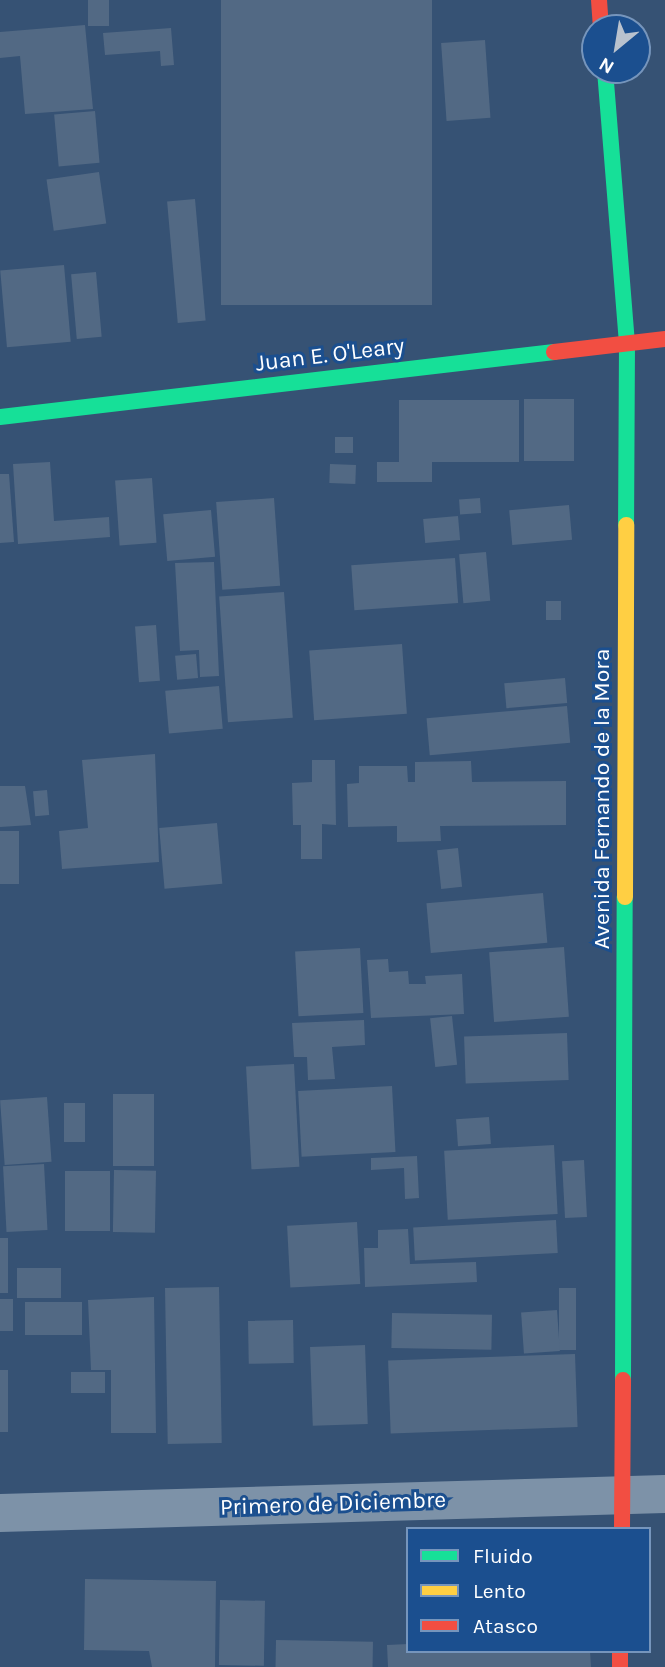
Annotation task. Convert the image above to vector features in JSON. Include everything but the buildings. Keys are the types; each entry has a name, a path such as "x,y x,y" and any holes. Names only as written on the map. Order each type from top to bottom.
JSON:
{"main road":[{"name":"Avenida Fernando de la Mora","path":"606,84 627,344 622,1512"},
{"name":"Juan E. O'Leary","path":"0,417 665,339"}],"street":[{"name":"Primero de Diciembre","path":"0,1513 622,1512 665,1494"}],"traffic: fast":[{"path":"606,84 627,344 626,525"},
{"path":"0,417 554,352"},
{"path":"623,1380 625,897"}],"traffic: slow":[{"path":"625,897 626,525"}],"traffic: jam":[{"path":"599,0 600,14"},
{"path":"554,352 665,339"},
{"path":"622,1527 623,1380"},
{"path":"620,1653 620,1667"}]}
